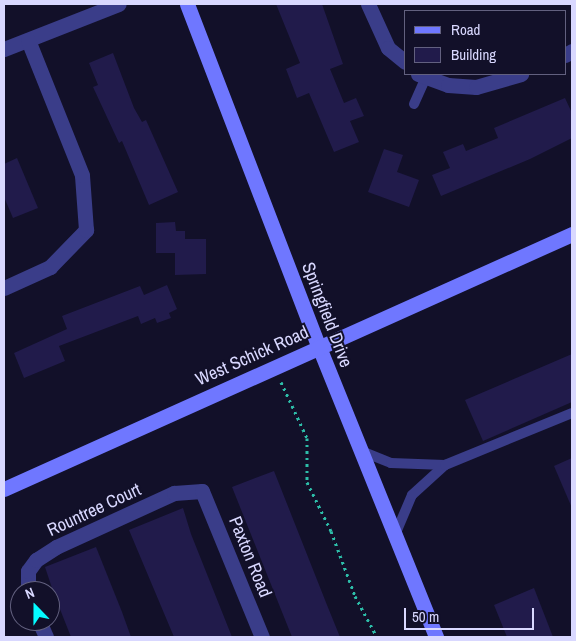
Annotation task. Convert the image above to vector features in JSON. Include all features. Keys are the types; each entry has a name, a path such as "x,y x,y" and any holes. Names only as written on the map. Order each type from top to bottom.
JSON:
{"street":[{"path":"4,48 119,4"},
{"name":"Springfield Drive","path":"187,4 318,347 436,637"},
{"path":"368,4 388,48 404,61"},
{"path":"4,288 50,267 86,230 82,175 28,40"},
{"path":"422,75 448,85 476,88 518,75"},
{"name":"West Schick Road","path":"4,489 274,366 572,234"},
{"name":"Rountree Court","path":"25,581 28,571 36,560 56,547 174,493 202,491"},
{"name":"Paxton Road","path":"202,491 262,637"}],"lane":[{"path":"414,104 422,75"},
{"path":"395,535 412,495 445,466 572,412"},
{"path":"361,451 398,464 445,466"}],"path":[{"path":"274,366 307,438 307,482 331,531 354,596 377,637"}],"building":[{"path":"276,4 322,4 343,64 330,69 344,103 356,98 364,116 350,121 359,142 334,152 309,93 297,98 286,69 300,63"},
{"path":"113,53 134,108 142,122 146,120 178,192 149,205 122,141 119,143 93,87 98,85 89,63"},
{"path":"565,98 572,113 572,138 530,159 441,196 432,175 450,168 443,152 463,144 466,151 498,138 494,128"},
{"path":"384,149 403,155 397,172 419,180 409,207 368,192"},
{"path":"17,158 38,208 13,218 4,197 4,164"},
{"path":"175,222 176,231 185,231 185,239 206,239 206,274 175,275 175,253 156,253 156,223"},
{"path":"167,285 177,309 169,313 171,318 157,323 155,318 141,324 138,316 59,346 65,361 24,378 14,353 67,329 62,316 140,286 144,295"},
{"path":"572,354 572,402 483,441 465,400"},
{"path":"572,458 572,508 554,466"},
{"path":"274,471 340,637 292,637 232,487"},
{"path":"183,508 191,534 232,637 174,637 129,530"},
{"path":"96,547 131,637 71,637 60,609 60,581 50,581 45,567"},
{"path":"534,588 553,637 507,637 494,605"}]}
